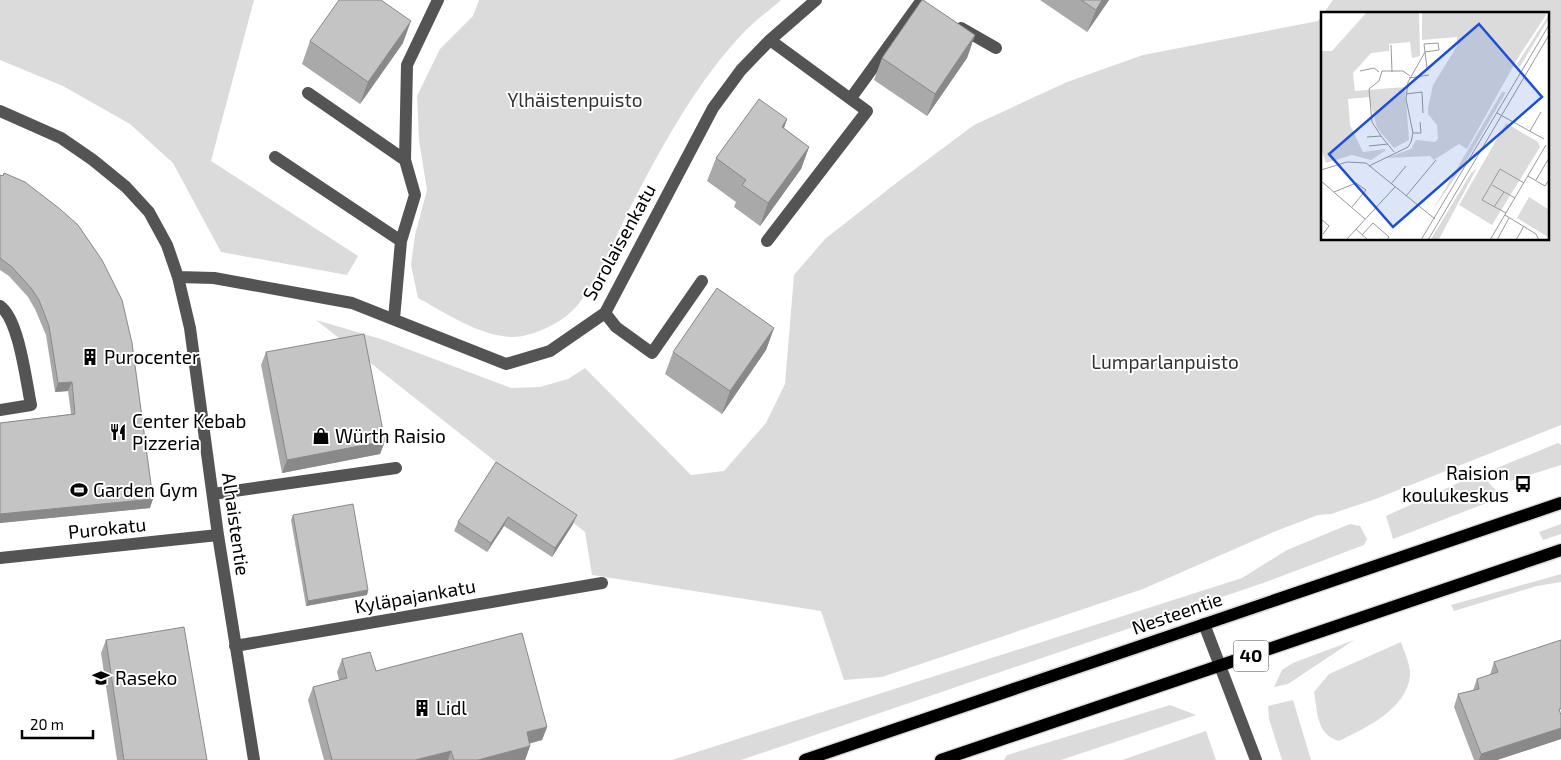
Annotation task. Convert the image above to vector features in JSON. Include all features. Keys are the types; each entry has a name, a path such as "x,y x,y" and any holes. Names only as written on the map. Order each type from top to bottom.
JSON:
{"main road":[{"name":"Nesteentie","path":"805,760 1561,504"},
{"name":"40","path":"941,760 1561,550"}],"street":[{"path":"394,319 401,241 415,195 404,160 407,65 438,0"},
{"name":"Sorolaisenkatu","path":"178,277 214,278 352,303 506,364 550,351 605,313 714,108 741,70 770,40 816,0"},
{"path":"850,98 920,4"},
{"path":"953,23 996,48"},
{"path":"767,241 867,111 770,40"},
{"path":"308,93 404,160"},
{"name":"Alhaistentie","path":"0,111 61,138 93,160 126,187 149,212 167,245 178,277 190,328 218,536 254,760"},
{"path":"275,157 401,241"},
{"path":"605,313 616,327 652,352 702,280"},
{"path":"0,306 7,311 18,345 31,405 0,410"},
{"path":"213,494 396,468"},
{"name":"Purokatu","path":"0,558 218,536"},
{"name":"Kyläpajankatu","path":"236,646 602,583"},
{"path":"1204,624 1256,760"}],"green space":[{"path":"0,0 254,0 211,161 358,256 347,275 221,252 173,163 130,124 63,86 0,60"},
{"name":"Ylhäistenpuisto","path":"479,0 781,0 746,30 729,49 683,112 632,204 597,275 581,301 573,310 553,325 528,335 512,337 487,333 451,317 418,298 411,265 415,235 427,190 419,140 417,96 440,49 473,16"},
{"name":"Lumparlanpuisto","path":"1333,0 1561,0 1561,425 1373,500 1331,514 1318,515 1276,531 1143,589 882,677 844,680 821,611 592,575 585,532 316,320 381,339 511,388 540,387 568,379 585,368 691,475 724,471 766,423 785,384 794,275 825,239 895,184 974,125 1067,82 1143,55 1318,21 1321,16 1321,240 1548,240 1548,12 1324,12"},
{"path":"1558,443 1561,445 1561,465 1507,482 1493,474 1492,470"},
{"path":"1480,473 1502,497 1393,539 1386,516"},
{"path":"1350,524 1360,526 1367,539 1364,545 1269,581 741,760 672,760 1242,578 1287,550"},
{"path":"1561,524 1561,534 1543,540 1539,532"},
{"path":"1561,574 1561,582 1537,586 1454,611 1451,605"},
{"path":"1354,640 1288,684 1274,687 1282,670 1293,663"},
{"path":"1401,642 1410,676 1407,688 1401,699 1393,708 1372,724 1339,741 1331,738 1319,722 1314,692 1329,674"},
{"path":"1293,700 1311,760 1282,760 1269,719 1268,706"},
{"path":"1170,705 1196,715 1061,760 1004,760 1007,755"},
{"path":"1206,731 1216,760 1122,760"}],"building":[{"path":"339,0 381,0 411,21 368,82 310,41"},
{"path":"922,0 975,35 935,94 882,58"},
{"path":"1081,0 1102,0 1096,10"},
{"path":"759,99 787,119 782,127 809,147 768,203 742,185 746,180 716,158"},
{"name":"Purocenter","path":"4,173 25,182 78,225 102,260 122,300 132,343 153,499 0,514 0,423 75,414 72,382 58,383 49,326 39,300 12,267 0,258 0,175 3,176"},
{"path":"717,288 774,328 730,391 673,352"},
{"path":"364,334 385,441 287,460 266,352"},
{"path":"496,462 577,515 555,548 508,517 491,543 458,522"},
{"path":"353,504 368,590 308,601 293,515"},
{"path":"184,627 207,760 124,760 106,640"},
{"name":"Lidl","path":"522,633 547,727 527,732 530,746 478,760 454,760 451,751 415,760 332,760 313,687 347,678 342,659 370,652 376,671"},
{"path":"1561,640 1561,709 1559,709 1561,728 1481,754 1458,694 1479,689 1477,679 1498,672 1494,662"}],"place":[{"name":"Purocenter","path":"90,357"},
{"name":"Center Kebab Pizzeria","path":"118,432"},
{"name":"Würth Raisio","path":"321,436"},
{"name":"Raision koulukeskus","path":"1523,484"},
{"name":"Garden Gym","path":"79,490"},
{"name":"Raseko","path":"101,678"},
{"name":"Lidl","path":"422,708"}]}
